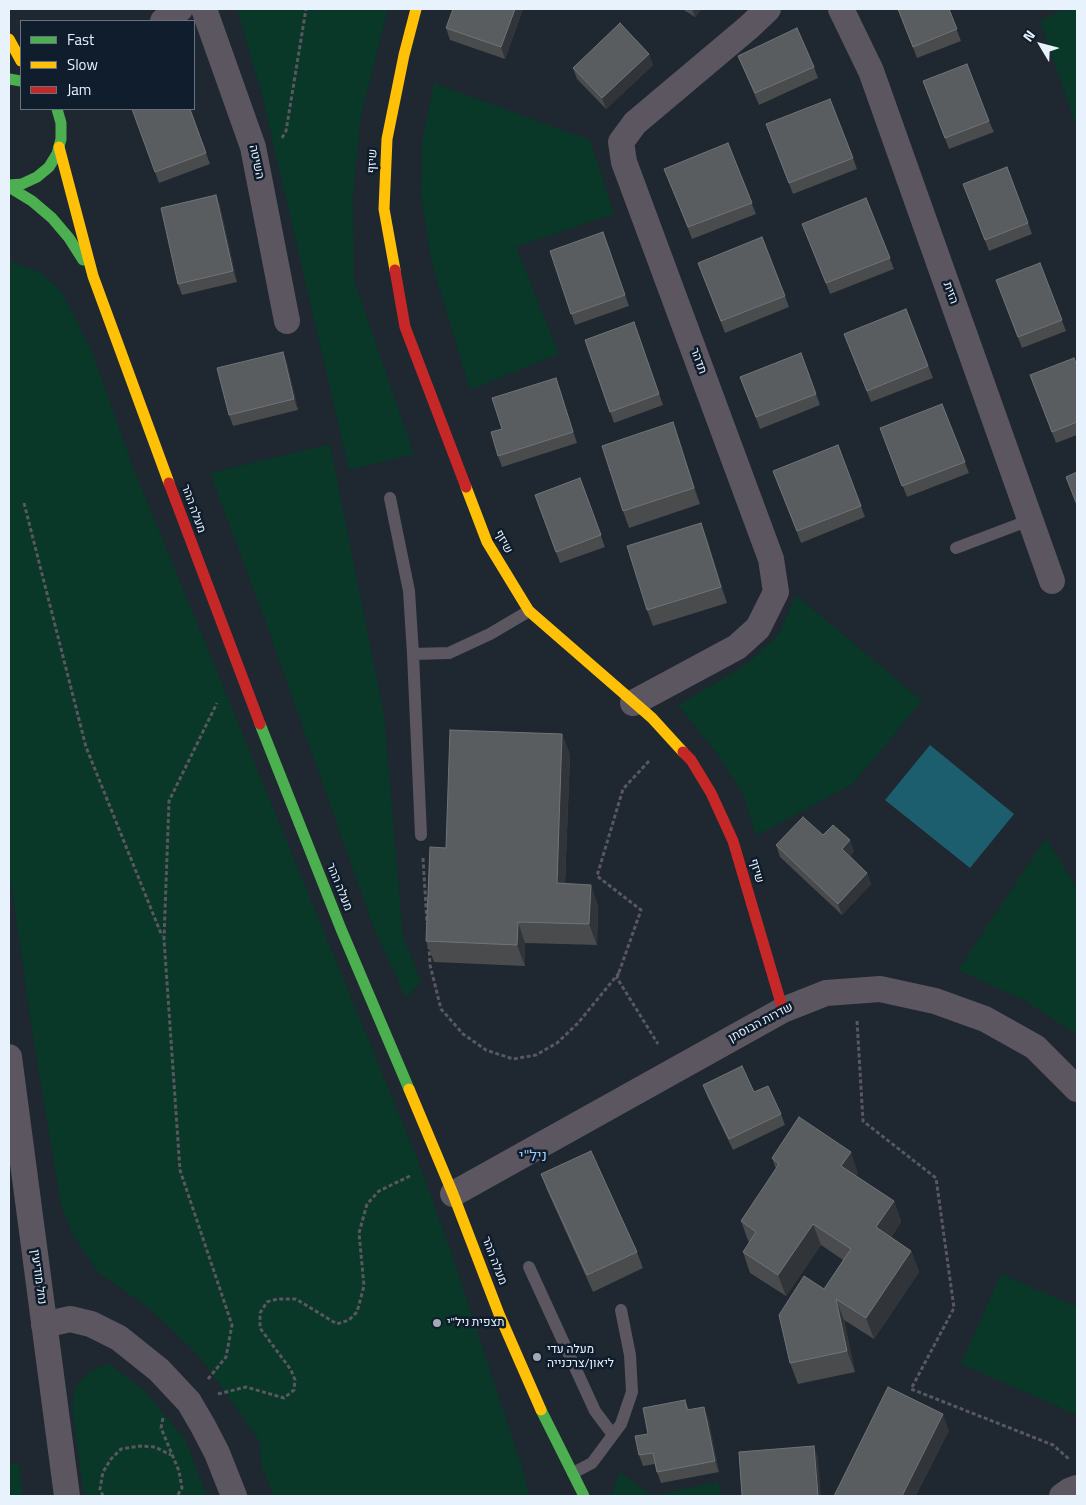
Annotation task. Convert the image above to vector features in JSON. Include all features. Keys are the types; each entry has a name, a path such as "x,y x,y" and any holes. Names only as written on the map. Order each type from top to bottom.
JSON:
{"street":[{"path":"164,20 180,9"},
{"name":"השיטה","path":"204,9 253,147 287,320"},
{"name":"שיזף","path":"416,9 404,55 388,139 384,208 405,328 487,542 529,611 652,718 691,760 711,793 733,841 783,1010"},
{"name":"תדהר","path":"634,703 737,647 758,628 776,592 771,559 624,162 621,142 635,123 750,27 768,9"},
{"name":"הזית","path":"841,9 871,71 1052,581"},
{"path":"9,39 20,59"},
{"path":"9,186 22,184 37,177 49,167 57,154 62,139 61,123 56,110"},
{"name":"מעלה ההר","path":"59,147 93,276 236,664 341,929 453,1194 499,1314 542,1412 584,1496"},
{"name":"מעלה ההר","path":"9,186 32,201 52,218 69,238 93,276"},
{"name":"שדרות הבוסתן","path":"453,1194 783,1010 826,993 880,989 935,1001 985,1019 1035,1047 1077,1089"},
{"name":"נחל מודיעין","path":"9,1057 67,1496"},
{"path":"44,1325 70,1319 91,1324 119,1338 159,1370 183,1396 216,1453 234,1496"},
{"path":"1062,1496 1069,1491 1075,1476"}],"lane":[{"path":"390,498 409,591 421,835"},
{"path":"956,548 1030,520"},
{"path":"413,654 448,653 490,634 529,611"},
{"path":"530,1267 595,1410 613,1435"},
{"path":"573,1474 592,1463 621,1424 632,1392 630,1356 621,1310"}],"path":[{"path":"259,177 286,131 306,9"},
{"path":"24,504 86,748 164,939"},
{"path":"177,1496 182,1488 179,1471 161,1428 166,1405 183,1396 226,1357 232,1325 180,1170 164,939 169,801 236,664"},
{"path":"670,739 622,789 597,876 641,910 617,978 674,1070"},
{"path":"421,835 428,928"},
{"path":"428,937 430,965 441,1009 463,1034 486,1050 513,1059 536,1055 557,1043 578,1023 619,973"},
{"path":"856,990 863,1121 936,1178 954,1308 911,1389 1053,1445 1068,1457 1075,1476"},
{"path":"183,1396 246,1387 284,1398 294,1390 295,1380 291,1370 260,1328 260,1313 267,1302 277,1299 296,1299 337,1324 350,1320 357,1312 364,1286 358,1234 362,1215 367,1204 379,1191 440,1162"},
{"path":"103,1496 100,1489 104,1472 111,1459 121,1449 140,1446 154,1447 172,1455"}],"green space":[{"path":"237,9 388,9 361,116 353,197 354,280 414,454 349,470 261,91"},
{"path":"1064,9 1077,9 1077,128 1040,21"},
{"path":"434,83 590,140 614,214 516,247 559,354 470,390 431,260 421,193 422,142"},
{"path":"9,261 40,272 62,292 93,354 133,467 417,1158 449,1246 523,1470 529,1496 274,1496 261,1465 260,1442 201,1358 149,1308 97,1272 71,1231 61,1205 32,1030 9,869"},
{"path":"330,444 384,714 403,936 421,982 406,998 374,929 266,623 210,473"},
{"path":"796,595 922,701 853,784 756,836 743,794 716,752 678,705 746,665 779,634"},
{"path":"1046,838 1077,888 1077,1035 1026,1001 958,970"},
{"path":"1001,1274 1077,1307 1077,1415 961,1364"},
{"path":"108,1363 144,1390 185,1439 207,1496 84,1496 72,1408 75,1389 88,1372"},
{"path":"19,1463 23,1496 9,1496 9,1464"},
{"path":"620,1472 652,1496 611,1496"},
{"path":"718,1482 722,1496 652,1496"}],"water":[{"path":"930,745 1014,814 970,868 885,800"}],"building":[{"path":"453,9 515,9 501,47 446,28"},
{"path":"898,9 949,9 957,29 913,47"},
{"path":"620,23 649,54 602,98 573,68"},
{"path":"797,28 814,67 755,93 738,56"},
{"path":"967,64 989,121 945,138 923,81"},
{"path":"830,99 853,158 789,183 766,124"},
{"path":"132,110 190,110 206,153 155,172"},
{"path":"728,143 752,203 688,227 664,169"},
{"path":"1007,167 1028,223 985,240 963,184"},
{"path":"216,195 233,271 178,284 161,208"},
{"path":"866,198 890,258 826,283 802,224"},
{"path":"603,232 625,295 571,314 550,251"},
{"path":"762,237 785,296 721,321 698,263"},
{"path":"1040,263 1062,320 1018,337 996,280"},
{"path":"906,309 928,366 867,391 844,334"},
{"path":"634,322 659,394 610,412 585,340"},
{"path":"283,352 294,399 229,415 217,368"},
{"path":"801,353 816,394 756,417 740,377"},
{"path":"1074,358 1077,366 1077,422 1052,432 1030,375"},
{"path":"556,378 573,432 498,456 491,432 502,429 492,398"},
{"path":"942,404 965,462 902,486 880,428"},
{"path":"673,422 694,488 623,511 602,446"},
{"path":"838,445 861,506 797,531 773,471"},
{"path":"1077,472 1077,505 1066,477"},
{"path":"580,478 601,535 556,552 535,495"},
{"path":"701,523 721,587 647,610 627,546"},
{"path":"450,730 562,734 557,883 591,885 589,924 518,922 517,945 426,941 430,847 446,848"},
{"path":"803,817 823,835 833,825 850,840 842,849 867,873 838,904 776,845"},
{"path":"742,1066 754,1092 768,1086 781,1114 729,1139 703,1085"},
{"path":"799,1117 851,1152 841,1166 894,1201 876,1227 911,1251 866,1318 836,1299 847,1351 790,1363 779,1315 804,1276 824,1289 851,1249 813,1224 778,1275 743,1252 756,1232 741,1221 779,1164 772,1158"},
{"path":"591,1151 637,1252 587,1275 541,1174"},
{"path":"888,1387 943,1414 902,1496 834,1496"},
{"path":"685,1400 687,1410 704,1407 715,1461 657,1472 653,1453 639,1455 635,1436 648,1434 643,1408"},
{"path":"814,1446 818,1496 742,1496 739,1452"}],"traffic: fast":[{"path":"9,79 20,81"},
{"path":"9,185 22,184 37,177 49,167 57,154 61,139 61,123 57,110"},
{"path":"9,187 32,201 52,218 69,238 83,260"},
{"path":"260,724 341,929 409,1089"},
{"path":"541,1410 584,1496"}],"traffic: slow":[{"path":"395,270 384,209 387,139 404,55 416,9"},
{"path":"9,39 20,59"},
{"path":"59,147 93,276 169,483"},
{"path":"466,487 487,542 529,611 652,718 683,752"},
{"path":"409,1089 453,1194 499,1314 541,1410"}],"traffic: jam":[{"path":"395,270 405,327 466,487"},
{"path":"169,483 260,724"},
{"path":"683,752 691,760 711,793 733,841 783,1010"}],"place":[{"name":"תצפית ניל\"י","path":"437,1323"},
{"name":"מעלה עדי ליאון/צרכנייה","path":"537,1357"}],"district":[{"name":"ניל\"י","path":"533,1157"}]}
